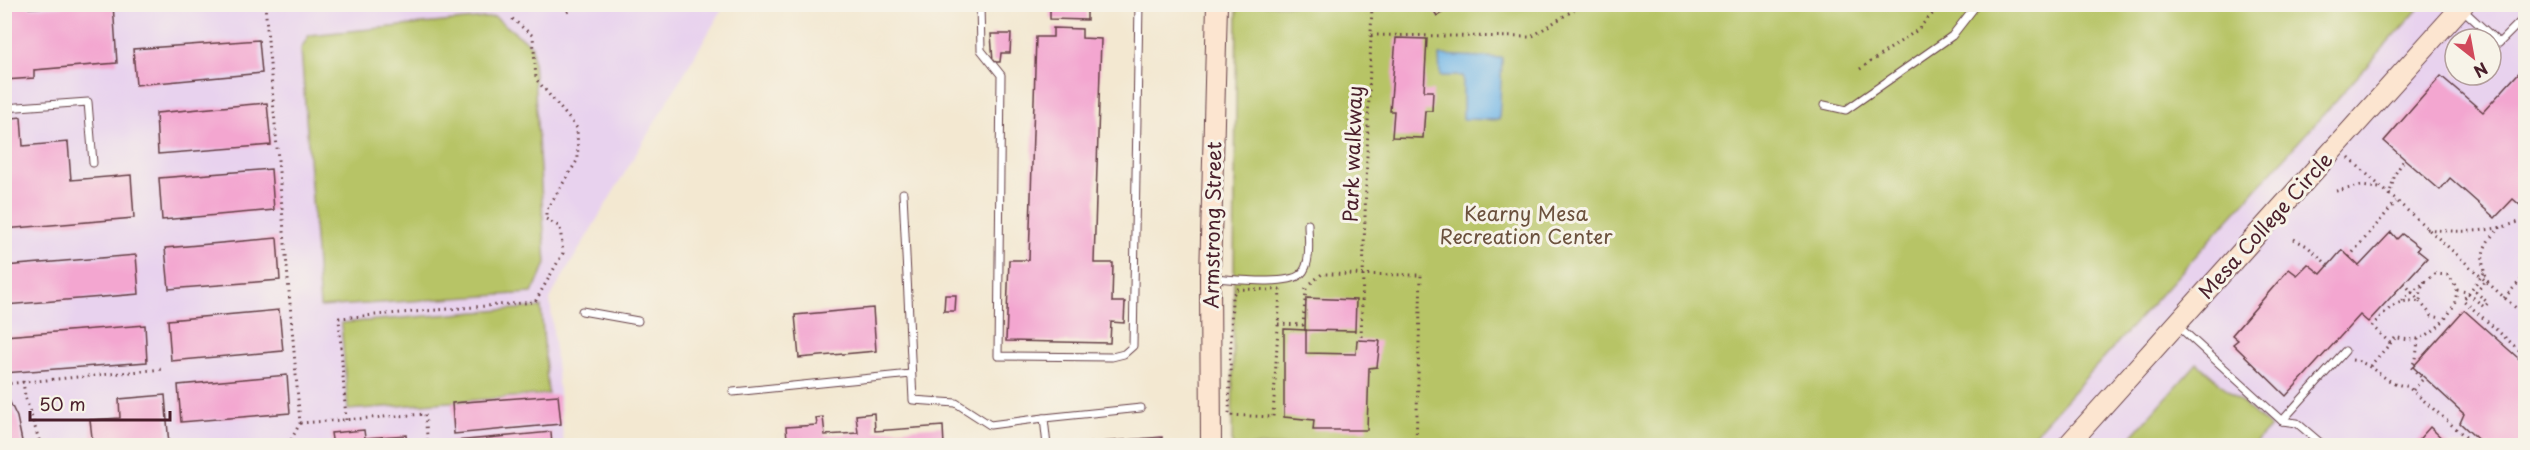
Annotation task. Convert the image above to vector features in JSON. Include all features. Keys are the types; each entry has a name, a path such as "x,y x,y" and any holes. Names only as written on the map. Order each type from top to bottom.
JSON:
{"street":[{"name":"Armstrong Street","path":"1211,446 1210,278 1217,4"},
{"name":"Mesa College Circle","path":"2067,446 2462,6"}],"lane":[{"path":"980,4 981,50 1001,75 998,356 1112,357 1124,354 1133,346 1139,4"},
{"path":"1824,105 1846,111 1952,36 1977,4"},
{"path":"2462,6 2499,44 2526,16"},
{"path":"4,108 88,102 93,163"},
{"path":"903,193 913,400 956,403 990,425 1141,408"},
{"path":"1210,278 1287,280 1301,274 1307,262 1308,224"},
{"path":"582,311 638,321"},
{"path":"2176,324 2282,421 2297,423 2324,446"},
{"path":"2282,421 2345,351"},
{"path":"733,392 911,374"},
{"path":"1044,418 1047,446"}],"path":[{"path":"265,4 300,423 288,446"},
{"path":"567,12 581,4"},
{"name":"Park walkway","path":"1361,337 1372,4"},
{"path":"1371,35 1531,37 1583,4"},
{"path":"1860,69 1916,31 1942,4"},
{"path":"346,420 339,318 535,302 563,253 560,227 546,219 546,211 578,159 577,128 536,79 534,36 510,17"},
{"path":"2337,146 2380,189 2526,317"},
{"path":"2389,196 2395,174 2404,160"},
{"path":"2336,191 2361,186 2380,189"},
{"path":"2349,257 2396,202"},
{"path":"2426,229 2454,232 2502,226 2526,219"},
{"path":"2487,282 2482,258 2485,245 2502,226"},
{"path":"2294,240 2307,246 2328,265"},
{"path":"2484,273 2463,298 2464,301 2526,356"},
{"path":"1298,288 1306,288 1322,274 1420,275 1416,446"},
{"path":"2370,366 2396,337 2418,339 2433,329 2454,308 2457,290 2453,280 2447,275 2435,274 2400,302 2386,310 2372,326 2390,342"},
{"path":"2420,302 2421,289 2426,279"},
{"path":"2505,298 2521,280"},
{"path":"2457,290 2468,293 2484,307 2488,303 2476,292 2487,282"},
{"path":"2404,283 2432,316 2439,319 2445,316"},
{"path":"1278,324 1303,326 1306,288"},
{"path":"1280,290 1273,417 1229,415 1232,296 1237,289 1289,289"},
{"path":"2400,302 2420,302"},
{"path":"2432,316 2433,329"},
{"path":"2413,390 2423,379 2411,367 2416,359 2418,339"},
{"path":"2333,365 2351,360 2370,366 2394,385 2408,386 2476,446"},
{"path":"4,384 164,369"},
{"path":"22,381 41,446"},
{"path":"300,423 425,414 428,446"}],"shaded area":[{"path":"4,5 725,5 550,298 564,446 5,445"},
{"path":"2396,5 2525,5 2525,445 2003,446"}],"green space":[{"name":"Kearny Mesa Recreation Center","path":"1237,5 2422,5 2025,445 1232,446"},
{"path":"495,17 532,46 546,264 532,293 320,307 301,49 309,35"},
{"path":"541,307 548,394 348,410 341,323"},
{"path":"2197,363 2270,427 2253,445 2124,445"}],"water":[{"path":"1439,55 1502,58 1499,120 1463,119 1463,76 1440,76"}],"building":[{"path":"4,4 28,4 29,8 113,4 117,63 34,70 34,78 4,80"},
{"path":"1050,4 1087,4 1087,20 1050,19"},
{"path":"1430,5 1455,5 1437,16"},
{"path":"1053,28 1082,29 1082,38 1101,39 1094,263 1113,263 1112,302 1125,302 1124,323 1111,322 1110,343 1006,341 1009,260 1029,260 1036,37 1053,37"},
{"path":"991,34 1011,34 1010,53 1001,53 1000,62 993,62"},
{"path":"1396,38 1427,39 1424,91 1433,91 1432,111 1425,111 1423,138 1392,137 1394,111 1390,111"},
{"path":"259,40 262,73 136,85 133,49"},
{"path":"2526,65 2526,201 2521,206 2513,199 2495,218 2450,178 2440,190 2384,141 2441,76 2443,87 2454,87 2483,112"},
{"path":"267,103 271,145 158,154 156,113"},
{"path":"21,117 23,146 68,142 71,180 131,175 134,218 4,229 4,119"},
{"path":"271,169 274,210 162,220 159,178"},
{"path":"2391,232 2397,239 2402,234 2419,247 2417,250 2427,258 2368,322 2360,315 2286,396 2233,344 2238,340 2232,335 2289,269 2297,275 2308,264 2321,274 2342,250 2359,266"},
{"path":"277,238 280,280 169,289 165,248"},
{"path":"136,255 139,294 5,305 5,266"},
{"path":"945,295 956,295 955,311 944,311"},
{"path":"1306,298 1356,300 1355,331 1305,330"},
{"path":"873,308 876,351 799,358 795,315"},
{"path":"279,310 283,351 171,361 168,320"},
{"path":"2464,310 2526,365 2526,446 2485,446 2460,423 2464,414 2413,367"},
{"path":"145,325 147,362 4,373 4,336"},
{"path":"1284,329 1306,330 1306,353 1356,354 1357,340 1380,341 1377,367 1369,368 1367,430 1313,430 1314,420 1284,417"},
{"path":"287,375 290,413 181,422 178,385"},
{"path":"165,395 169,446 93,446 90,420 120,418 119,399"},
{"path":"558,395 561,424 454,434 452,403"},
{"path":"7,396 17,417 23,446 4,446 4,398"},
{"path":"874,413 875,431 943,426 944,446 790,446 790,439 787,439 786,427 817,425 816,418 823,417 825,435 858,433 856,415"},
{"path":"2430,427 2450,446 2413,446"},
{"path":"364,430 365,438 406,435 407,446 333,446 331,433"},
{"path":"551,432 552,446 445,446 445,442"},
{"path":"1162,437 1162,446 1074,446 1074,444"}]}
